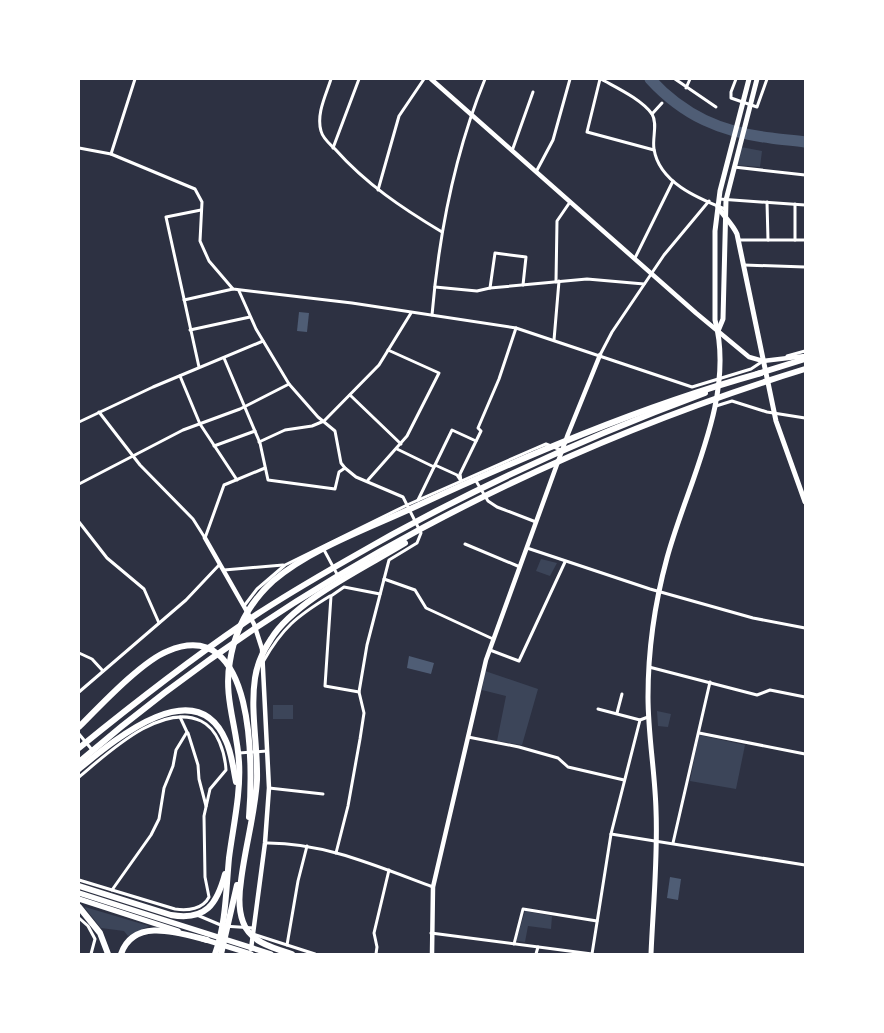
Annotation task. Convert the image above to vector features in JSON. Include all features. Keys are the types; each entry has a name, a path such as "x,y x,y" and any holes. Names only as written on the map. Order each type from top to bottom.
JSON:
{"highway":[{"path":"215,954 221,931 239,759 228,694 230,657 239,628 260,594 282,574 314,555 534,454 647,409 805,358"},
{"path":"79,762 125,724 246,635 320,588 444,518 562,460 706,403 805,369"},
{"path":"79,748 180,668 245,622 407,525 558,451 611,429 761,373"},
{"path":"221,954 247,844 257,782 253,691 259,662 272,637 300,609 444,518"},
{"path":"79,727 160,654 187,646 206,648 221,656 237,684 246,721 250,777 247,844"},
{"path":"79,769 149,720 163,713 188,710 203,715 214,723 222,733 229,748 237,791"},
{"path":"79,886 179,916 202,913 216,900 229,861"},
{"path":"242,867 240,907 245,927 260,942 292,954"},
{"path":"79,893 251,953"},
{"path":"79,899 251,953 271,954"},
{"path":"79,907 100,933 108,954"},
{"path":"121,954 123,947 134,937 152,931 166,931 207,940"}],"main road":[{"path":"651,954 656,802 649,716 649,667 667,558 716,406 718,332 714,305 715,231 719,199 749,79"},
{"path":"718,332 723,319 724,217 726,200 733,167 758,79"},
{"path":"718,206 724,217 732,224 738,240 774,413 805,502"}],"street":[{"path":"111,154 135,79"},
{"path":"332,79 320,122 324,138 354,170 378,190 442,232"},
{"path":"333,148 359,79"},
{"path":"378,190 399,116 424,79"},
{"path":"431,79 718,332 749,357 763,361"},
{"path":"432,315 450,184 485,79"},
{"path":"536,172 553,140 570,79"},
{"path":"654,150 587,132 601,79 627,94 652,114 655,125 654,150 658,163 672,181 725,209"},
{"path":"675,79 716,107"},
{"path":"686,88 690,79"},
{"path":"736,79 731,96 750,106 760,106 767,79"},
{"path":"512,151 533,92"},
{"path":"652,114 662,103"},
{"path":"79,148 111,154 195,189 202,202 200,210 200,241 209,261 233,289 239,291 352,303 516,328 692,387 751,369 763,361 805,351"},
{"path":"733,167 805,175"},
{"path":"635,258 672,181"},
{"path":"719,199 805,205"},
{"path":"554,340 558,282 558,220 570,202"},
{"path":"432,954 433,886 489,650 562,451 600,355 612,332 664,255 709,202"},
{"path":"766,202 768,240"},
{"path":"795,204 795,240"},
{"path":"199,368 166,217 200,210"},
{"path":"738,240 805,240"},
{"path":"490,288 495,253 526,257 523,285"},
{"path":"743,266 805,267"},
{"path":"435,287 477,291 490,288 587,279 644,284"},
{"path":"184,300 233,289"},
{"path":"239,291 250,317 289,384 335,431 341,462 345,468 356,476 402,497 421,536 417,543 389,560 367,645 359,692 364,713 348,806 336,852"},
{"path":"259,442 285,430 312,426 324,421 379,365 410,312"},
{"path":"190,330 250,317"},
{"path":"461,480 460,474 481,431 478,428 499,379 516,328"},
{"path":"79,422 180,375 264,341"},
{"path":"368,480 397,449 439,373 388,350"},
{"path":"784,357 805,358"},
{"path":"224,358 259,442 268,480 335,489 339,472 345,468"},
{"path":"180,375 200,424 237,480"},
{"path":"79,484 200,424 289,384"},
{"path":"350,395 400,444"},
{"path":"716,406 732,401 774,413 805,418"},
{"path":"99,412 133,456 193,519 244,606 258,637 263,662 269,788 265,843 251,953"},
{"path":"417,501 452,430 476,441"},
{"path":"214,446 255,432"},
{"path":"244,606 257,589 285,565 322,545 461,480 546,444 562,451"},
{"path":"397,449 456,475 461,480"},
{"path":"205,538 224,485 265,468"},
{"path":"472,476 488,501 497,507 536,522"},
{"path":"79,522 107,558 144,589 159,623"},
{"path":"465,544 520,567"},
{"path":"322,545 344,587"},
{"path":"527,548 660,592 753,618 805,628"},
{"path":"489,650 519,661 565,562"},
{"path":"79,692 202,585 220,564"},
{"path":"224,570 285,565"},
{"path":"384,580 414,590 426,608 493,639"},
{"path":"263,662 284,629 304,612 344,587 380,594"},
{"path":"331,596 325,686 359,692"},
{"path":"79,653 92,659 103,671"},
{"path":"649,667 757,695 770,690 805,697"},
{"path":"673,843 710,682"},
{"path":"617,713 622,694"},
{"path":"598,709 640,720 649,716"},
{"path":"180,716 198,765 199,779 206,806"},
{"path":"79,777 100,760 150,726 169,717 191,717 209,726 218,739 226,773 210,789 206,806 204,877 209,899 200,907 186,910"},
{"path":"431,933 592,954 611,834 640,720"},
{"path":"112,890 151,834 159,819 164,788 173,766 174,754 187,732"},
{"path":"79,734 100,760"},
{"path":"699,734 805,754"},
{"path":"468,736 519,747 558,758 568,767 624,780"},
{"path":"223,754 268,751"},
{"path":"269,788 323,794"},
{"path":"611,834 805,865"},
{"path":"265,843 289,842 336,852 433,886"},
{"path":"287,945 298,881 307,846"},
{"path":"376,954 377,947 374,933 389,870"},
{"path":"79,880 156,905 186,910 224,926 254,928"},
{"path":"514,944 523,909 597,921"},
{"path":"79,918 88,926 96,939 91,954"},
{"path":"253,934 315,954"},
{"path":"536,954 538,947"}],"shaded area":[{"path":"741,147 762,151 760,167 736,165"},
{"path":"299,312 309,313 307,332 297,331"},
{"path":"541,559 557,563 550,576 536,571"},
{"path":"409,656 434,663 431,674 407,668"},
{"path":"485,671 538,689 522,745 497,741 506,696 482,690"},
{"path":"273,705 293,705 293,719 273,719"},
{"path":"657,711 671,714 668,727 658,726"},
{"path":"699,735 745,745 736,789 690,781"},
{"path":"670,877 681,879 678,900 667,898"},
{"path":"85,908 149,926 128,936 124,931 101,928"},
{"path":"525,911 552,916 551,929 528,926 525,942 516,941"}],"waterway":[{"path":"650,79 676,103 704,120 753,135 805,142"}]}
